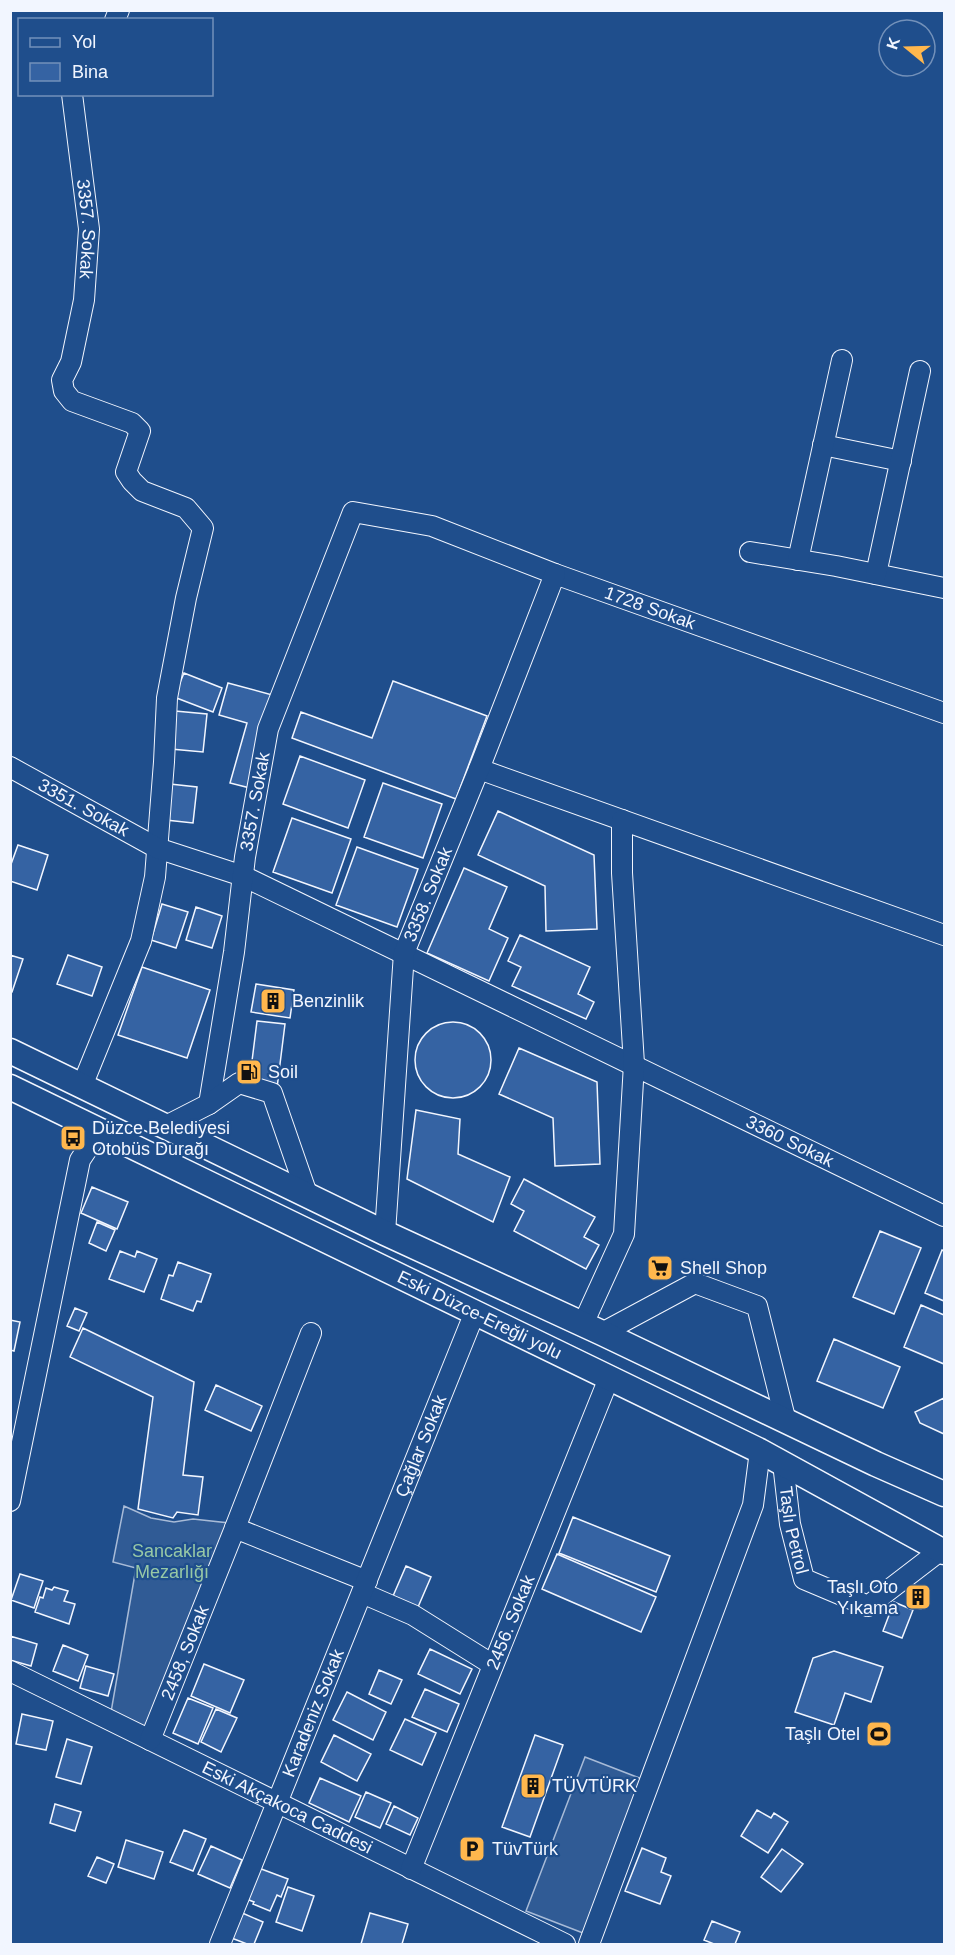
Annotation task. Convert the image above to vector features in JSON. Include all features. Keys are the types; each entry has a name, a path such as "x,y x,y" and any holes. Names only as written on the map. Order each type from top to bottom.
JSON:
{"main road":[{"name":"Eski Düzce-Ereğli yolu","path":"10,1051 386,1233 786,1422 945,1494"},
{"name":"Eski Düzce-Ereğli yolu","path":"10,1087 760,1451 943,1551"}],"street":[{"name":"3357. Sokak","path":"72,96 89,229 84,300 71,362 62,380 64,391 72,401 132,423 140,431 126,472 132,481 142,491 186,508 203,528 166,698 164,762 157,848"},
{"path":"798,560 842,360"},
{"path":"876,574 920,370"},
{"path":"823,445 901,461"},
{"name":"3357. Sokak","path":"209,1104 234,952 243,876 268,729 353,512"},
{"name":"1728 Sokak","path":"353,512 432,526 555,574 944,708"},
{"path":"750,552 945,588"},
{"name":"3358. Sokak","path":"386,1233 404,953 555,574"},
{"name":"3351. Sokak","path":"10,767 157,848 243,876 404,953"},
{"path":"479,769 945,935"},
{"path":"592,1329 624,1234 634,1064 622,873 622,820"},
{"path":"82,1086 141,941 155,877 157,848"},
{"name":"3360 Sokak","path":"404,953 945,1216"},
{"path":"166,1126 209,1104 239,1083 272,1093 307,1194"},
{"path":"10,1501 80,1160 100,1130"},
{"path":"592,1329 695,1283 757,1306 786,1422"},
{"name":"Çağlar Sokak","path":"364,1587 475,1312"},
{"name":"2458, Sokak","path":"150,1740 311,1333"},
{"name":"2456. Sokak","path":"411,1869 609,1378"},
{"path":"589,1944 753,1505 760,1451"},
{"name":"Taşlı Petrol","path":"783,1463 790,1524 804,1579 868,1606 943,1551"},
{"path":"235,1528 364,1587 493,1665"},
{"name":"Karadeniz Sokak","path":"219,1944 364,1587"},
{"name":"Eski Akçakoca Caddesi","path":"10,1671 565,1944"}],"shaded area":[{"name":"Sancaklar Mezarlığı","path":"124,1506 151,1518 174,1522 193,1519 229,1523 146,1728 111,1712 136,1568 113,1562"},
{"path":"585,1757 642,1779 583,1933 526,1911"}],"building":[{"path":"184,673 222,688 213,712 174,697"},
{"path":"393,681 487,716 456,799 292,738 301,712 372,738"},
{"path":"228,683 276,696 250,788 230,783 247,723 219,715"},
{"path":"175,711 207,714 203,752 171,749"},
{"path":"300,756 365,780 348,828 283,804"},
{"path":"383,783 442,804 423,858 364,837"},
{"path":"170,784 197,787 193,823 166,820"},
{"path":"498,811 594,855 597,929 546,931 545,886 478,855"},
{"path":"292,818 351,839 332,893 273,872"},
{"path":"18,845 48,855 37,890 10,881 10,867"},
{"path":"357,847 418,869 397,927 336,905"},
{"path":"464,868 507,887 489,929 508,938 489,981 427,953"},
{"path":"162,904 188,912 176,948 151,940"},
{"path":"196,907 222,916 212,948 186,940"},
{"path":"520,935 590,967 578,994 594,1002 586,1019 512,986 521,967 508,961"},
{"path":"10,955 23,959 12,992 10,992"},
{"path":"68,955 102,967 92,996 57,984"},
{"path":"142,967 210,990 187,1058 118,1035"},
{"name":"Benzinlik","path":"256,984 294,990 290,1018 251,1012"},
{"path":"257,1021 285,1024 276,1096 248,1093"},
{"path":"453,1022 467,1025 480,1033 488,1046 491,1060 488,1074 480,1087 467,1095 453,1098 439,1095 426,1087 418,1074 415,1060 418,1046 426,1033 439,1025"},
{"path":"519,1048 597,1082 600,1164 555,1166 553,1118 499,1094"},
{"path":"416,1110 460,1119 458,1154 510,1177 493,1222 407,1179"},
{"path":"524,1179 595,1217 584,1237 599,1245 586,1269 514,1231 524,1211 511,1204"},
{"path":"92,1187 128,1202 117,1229 81,1213"},
{"path":"97,1222 115,1230 106,1251 89,1243"},
{"path":"880,1231 921,1248 894,1314 853,1297"},
{"path":"942,1250 944,1251 944,1301 925,1293"},
{"path":"120,1251 135,1257 137,1251 157,1259 144,1292 109,1279"},
{"path":"178,1262 211,1274 201,1302 197,1301 193,1311 161,1299 169,1275 173,1276"},
{"path":"921,1305 944,1315 944,1364 904,1347"},
{"path":"75,1308 87,1313 79,1331 67,1326"},
{"path":"10,1320 20,1322 14,1351 10,1350"},
{"path":"83,1328 194,1382 183,1475 203,1477 198,1515 177,1512 173,1518 138,1509 153,1397 70,1357"},
{"path":"834,1339 900,1367 883,1408 817,1381"},
{"path":"216,1385 262,1406 251,1431 205,1410"},
{"path":"944,1398 944,1434 920,1423 915,1412"},
{"path":"573,1517 670,1556 656,1592 559,1553"},
{"path":"557,1554 656,1597 641,1632 542,1589"},
{"path":"406,1566 431,1577 418,1607 393,1596"},
{"path":"20,1574 43,1581 34,1608 11,1600"},
{"name":"Taşlı Oto Yıkama","path":"914,1585 928,1589 921,1609 908,1606"},
{"path":"54,1587 68,1591 64,1601 75,1604 69,1624 35,1612 46,1588 52,1590"},
{"path":"894,1602 913,1610 902,1638 883,1631"},
{"path":"10,1636 37,1644 31,1666 10,1660"},
{"path":"63,1645 88,1655 78,1681 53,1671"},
{"path":"430,1649 472,1669 460,1694 418,1674"},
{"name":"Taşlı Otel","path":"834,1651 883,1667 871,1702 845,1693 834,1725 795,1712 813,1658"},
{"path":"204,1664 244,1680 230,1713 191,1696"},
{"path":"86,1666 114,1674 108,1696 80,1688"},
{"path":"379,1670 402,1680 391,1704 369,1694"},
{"path":"425,1689 459,1704 447,1732 412,1717"},
{"path":"347,1692 386,1712 373,1740 333,1720"},
{"path":"188,1698 213,1708 198,1744 173,1733"},
{"path":"216,1709 237,1718 221,1752 201,1742"},
{"path":"22,1714 53,1721 46,1750 16,1744"},
{"path":"405,1719 436,1733 422,1765 390,1750"},
{"path":"334,1735 371,1754 357,1781 321,1762"},
{"name":"TÜVTÜRK","path":"535,1735 563,1745 530,1837 502,1827"},
{"path":"67,1739 92,1747 81,1784 56,1777"},
{"path":"320,1778 361,1796 349,1822 309,1803"},
{"path":"366,1792 391,1803 380,1828 355,1817"},
{"path":"55,1804 81,1812 75,1831 50,1823"},
{"path":"394,1806 418,1818 410,1835 386,1824"},
{"path":"757,1810 771,1818 774,1813 788,1822 768,1853 741,1836"},
{"path":"184,1830 206,1839 193,1871 170,1862"},
{"path":"126,1840 163,1852 154,1879 118,1867"},
{"path":"211,1846 242,1860 230,1888 198,1874"},
{"path":"642,1848 666,1858 661,1872 671,1876 660,1904 625,1891"},
{"path":"782,1849 803,1864 781,1892 761,1877"},
{"path":"97,1857 114,1864 106,1883 88,1876"},
{"path":"256,1867 288,1879 281,1897 277,1895 270,1911 244,1898"},
{"path":"288,1887 314,1896 302,1931 276,1922"},
{"path":"240,1912 263,1922 254,1944 247,1944 229,1937"},
{"path":"370,1913 408,1924 402,1944 361,1944"},
{"path":"712,1921 740,1932 735,1944 714,1944 704,1940"}],"place":[{"name":"Benzinlik","path":"273,1001"},
{"name":"Soil","path":"249,1072"},
{"name":"Düzce Belediyesi Otobüs Durağı","path":"73,1138"},
{"name":"Shell Shop","path":"660,1268"},
{"name":"Taşlı Oto Yıkama","path":"918,1597"},
{"name":"Taşlı Otel","path":"879,1734"},
{"name":"TÜVTÜRK","path":"533,1786"},
{"name":"TüvTürk","path":"472,1849"}]}
